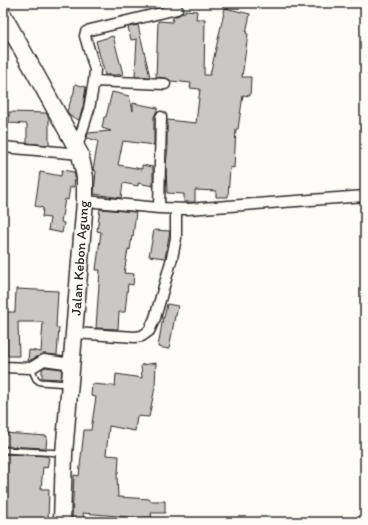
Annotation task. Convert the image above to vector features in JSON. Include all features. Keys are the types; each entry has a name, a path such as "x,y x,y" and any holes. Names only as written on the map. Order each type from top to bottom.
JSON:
{"main road":[{"name":"Jalan Kebon Agung","path":"3,15 78,150 85,177 85,201 64,454 62,522"}],"street":[{"path":"3,147 78,150 94,81 95,70 85,36 86,32 177,9"},
{"path":"94,81 165,84"},
{"path":"159,208 161,117"},
{"path":"85,201 176,209 255,205 365,196"},
{"path":"74,333 135,337 142,336 149,330 155,318 172,258 176,238 176,209"},
{"path":"3,367 32,368 44,360 72,364"}],"lane":[{"path":"32,368 36,379 40,382 70,384"},
{"path":"3,450 64,454"}],"building":[{"path":"225,8 250,14 246,33 248,34 242,77 251,77 250,96 243,95 238,129 236,129 234,168 230,167 228,197 216,197 216,191 195,190 195,202 184,202 184,194 167,193 167,120 196,123 200,89 190,88 191,83 171,81 166,78 156,77 158,21 172,22 173,17 185,12 185,10 197,11 196,19 205,19 204,75 210,75"},
{"path":"138,25 150,77 135,76 137,39 131,40 128,27"},
{"path":"113,36 123,74 105,75 96,41"},
{"path":"75,84 86,87 83,107 79,120 70,116 67,111 74,92"},
{"path":"112,92 129,96 133,111 133,103 158,108 154,117 154,145 123,141 118,165 142,169 142,165 153,167 153,186 138,183 138,186 123,183 121,198 94,194 96,171 93,170 98,141 87,138 88,133 111,131 102,128"},
{"path":"9,112 46,113 49,118 49,145 27,143 27,124 9,123"},
{"path":"62,170 74,172 75,176 74,187 70,187 68,200 65,199 61,222 64,223 62,233 48,230 50,218 42,217 43,208 35,206 40,172 61,176"},
{"path":"100,209 136,212 133,237 132,236 130,250 128,249 124,273 134,274 133,285 128,284 125,312 119,312 118,329 96,328 100,270 96,270 101,232 97,231"},
{"path":"154,230 170,231 165,258 149,256"},
{"path":"16,289 58,291 56,327 59,328 57,355 44,354 28,361 29,350 41,352 43,322 18,322 19,356 7,356 7,312 15,312"},
{"path":"167,304 178,306 169,349 158,347 163,317 164,318"},
{"path":"156,363 155,387 149,417 137,416 135,431 109,426 106,455 119,456 117,474 118,497 150,499 150,501 165,501 165,513 151,513 152,517 140,518 83,513 84,522 72,522 74,475 79,476 84,430 91,430 96,397 91,396 92,384 115,386 116,374 142,378 141,365"},
{"path":"45,367 62,369 61,379 42,378 42,369"},
{"path":"3,433 47,436 46,448 3,446"},
{"path":"4,454 46,456 49,458 47,468 43,467 41,489 49,489 48,522 3,522"}]}
